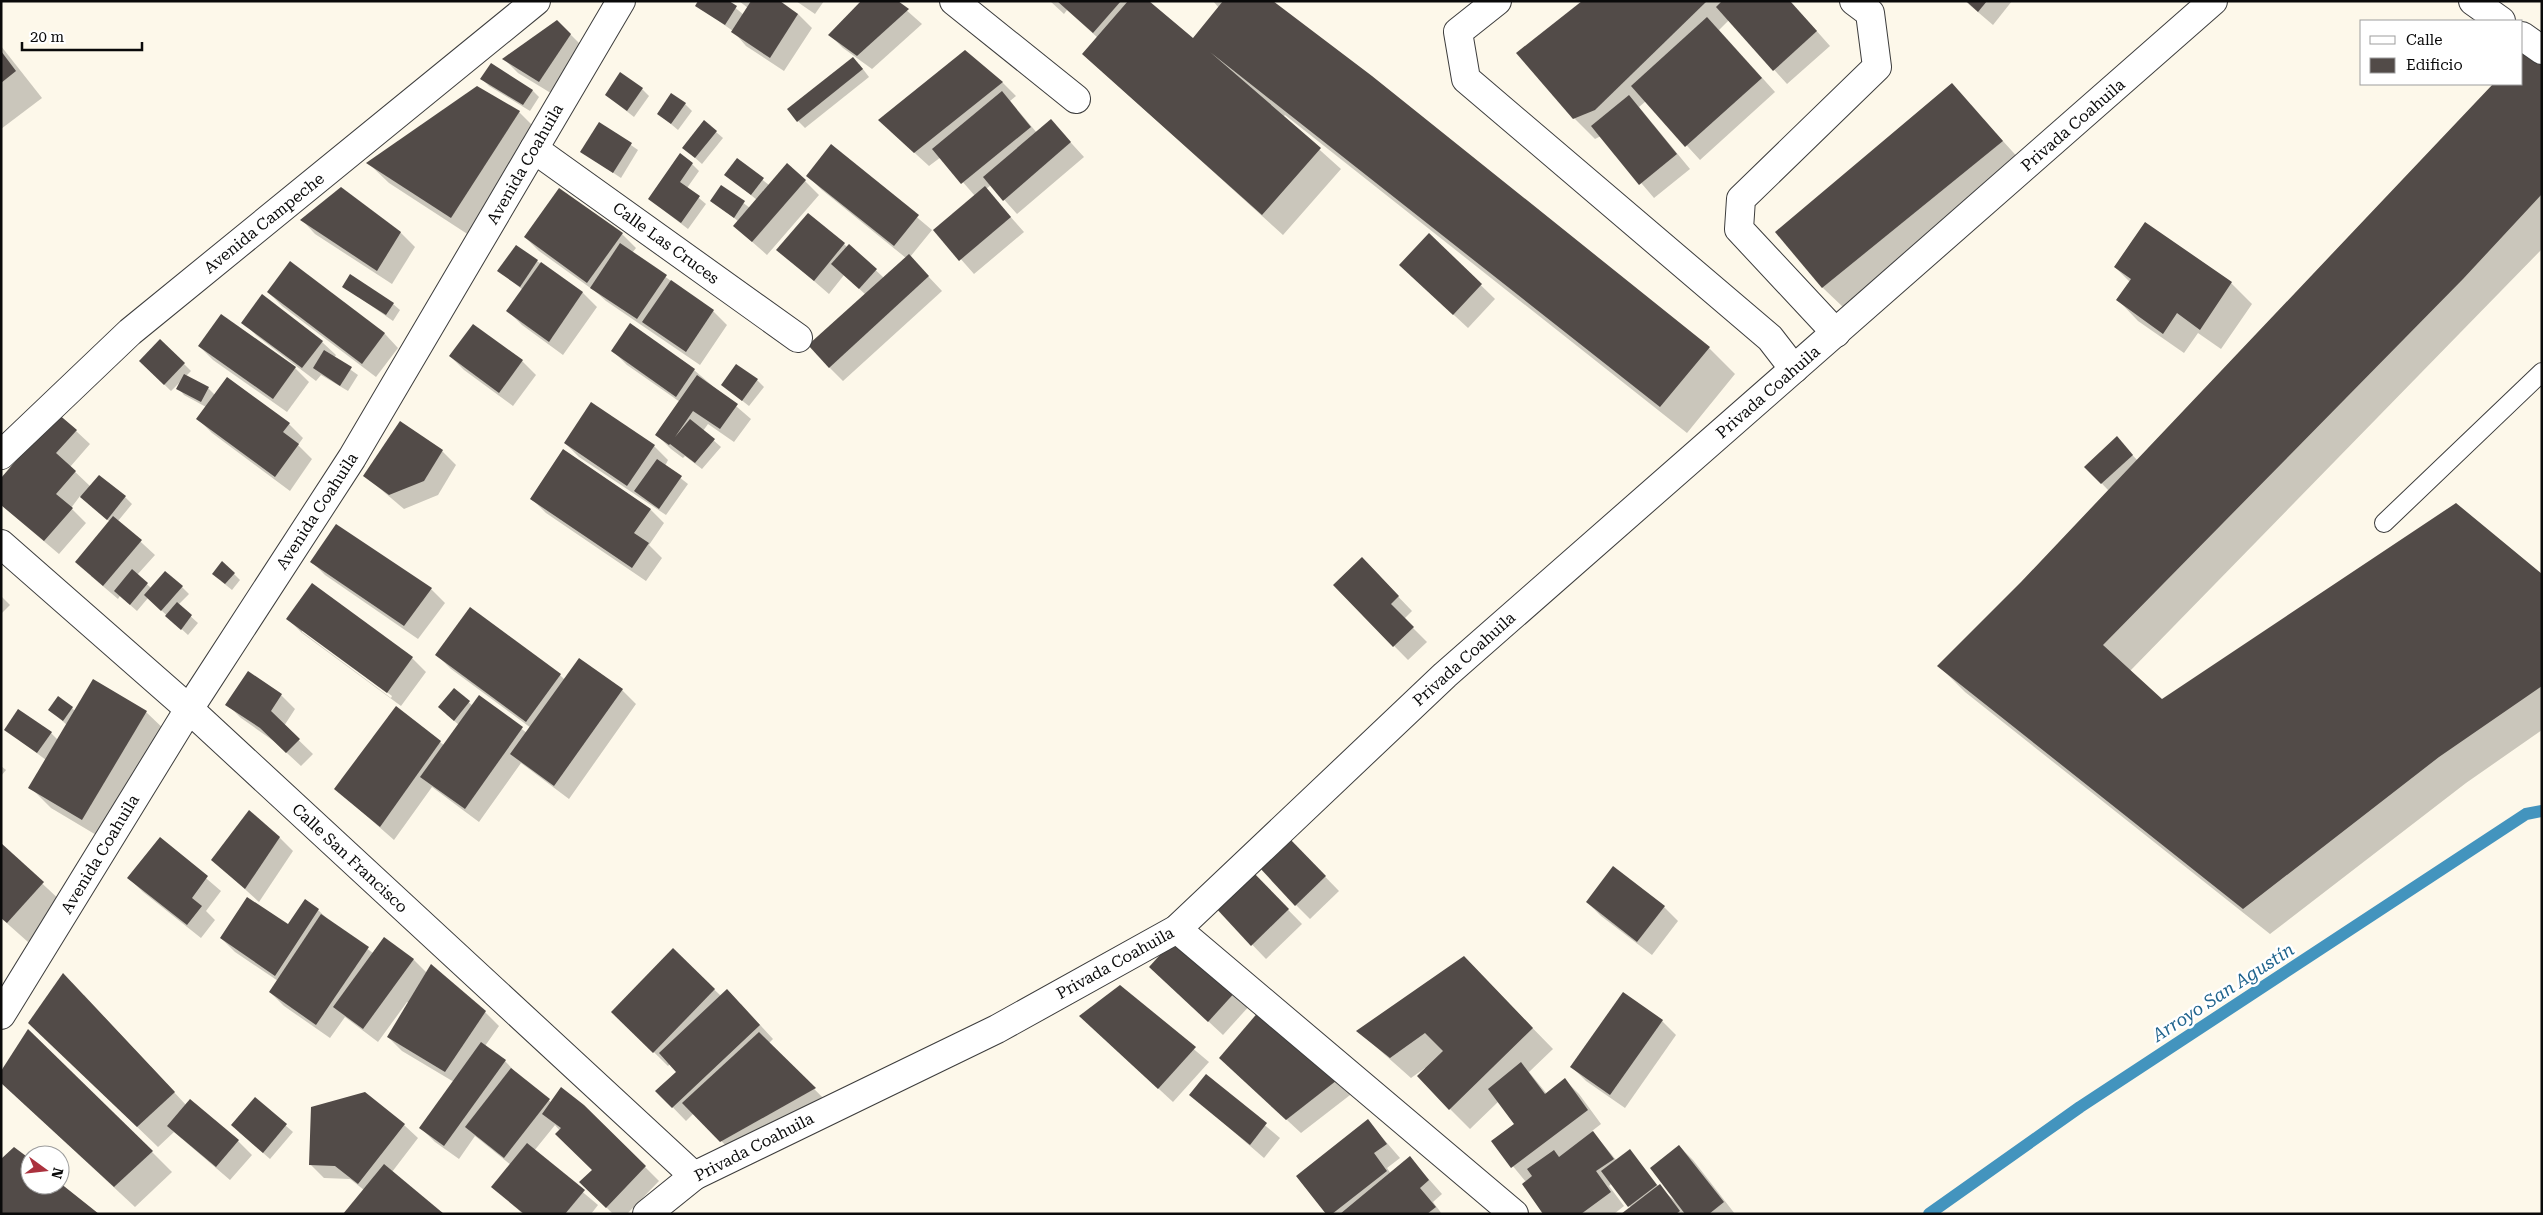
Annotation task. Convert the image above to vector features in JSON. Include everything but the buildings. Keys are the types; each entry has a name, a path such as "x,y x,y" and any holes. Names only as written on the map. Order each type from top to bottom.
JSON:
{"street":[{"name":"Avenida Campeche","path":"1,455 130,332 536,1"},
{"name":"Avenida Coahuila","path":"1,1015 188,709 352,458 620,1"},
{"path":"954,1 1076,99"},
{"path":"1497,1 1458,32 1466,79 1770,338 1794,369"},
{"path":"1836,332 1739,229 1742,199 1877,67 1870,13 1854,1"},
{"name":"Privada Coahuila","path":"647,1214 694,1176 997,1028 1177,929 1445,675 2213,1"},
{"path":"2473,1 2500,20"},
{"path":"2523,37 2542,50"},
{"name":"Calle Las Cruces","path":"534,149 798,338"},
{"name":"Calle San Francisco","path":"1,544 188,709 694,1176"},
{"path":"1177,929 1514,1214"}],"lane":[{"path":"2384,523 2542,372"}],"waterway":[{"name":"Arroyo San Agustín","path":"1929,1214 2080,1107 2526,814 2542,811"}]}
